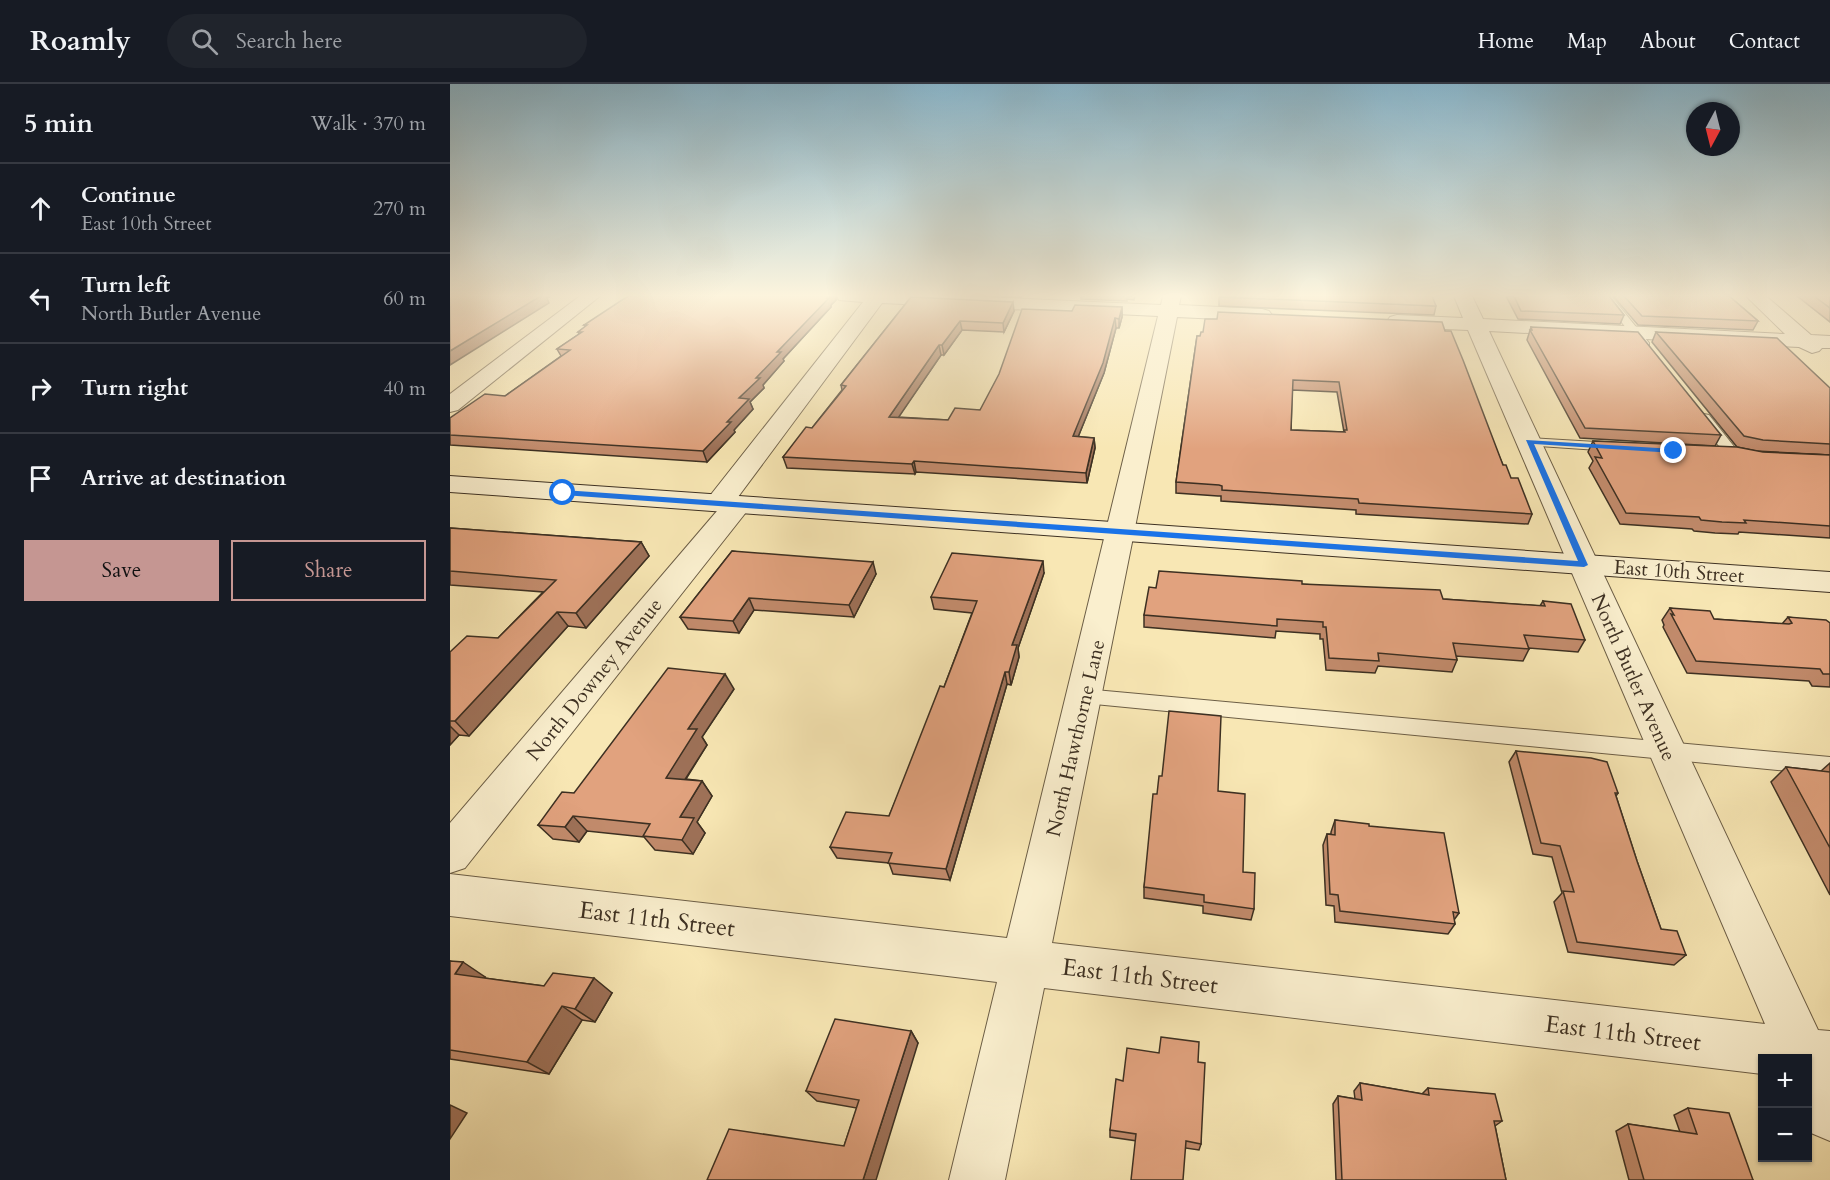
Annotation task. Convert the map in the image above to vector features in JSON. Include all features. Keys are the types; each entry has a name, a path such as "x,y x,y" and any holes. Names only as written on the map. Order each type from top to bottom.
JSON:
{"street":[{"path":"450,405 525,347"},
{"name":"North Downey Avenue","path":"450,854 728,504 841,347"},
{"name":"North Hawthorne Lane","path":"977,1180 1161,347"},
{"name":"North Butler Avenue","path":"1487,347 1668,752 1809,1054"},
{"path":"1812,347 1830,363"},
{"name":"East 10th Street","path":"450,484 1830,582"},
{"name":"East 11th Street","path":"450,895 1025,962 1770,1054"},
{"name":"North Butler Avenue","path":"1812,1062 1830,1114"}],"lane":[{"path":"1647,347 1656,358"},
{"path":"1697,410 1731,452"},
{"path":"1529,442 1629,448"},
{"path":"1708,452 1748,455"},
{"path":"1084,696 1830,766"}],"building":[{"path":"560,347 782,347 777,352 781,352 756,378 760,378 739,398 749,399 703,451 450,435 450,418 485,394 505,396 570,350 557,349"},
{"path":"871,347 938,347 889,417 948,420 955,408 980,410 999,374 1009,347 1107,347 1073,436 1094,438 1086,473 914,461 912,464 783,457 806,427 812,428 846,386 841,385"},
{"path":"1195,347 1458,347 1503,465 1506,465 1511,478 1518,478 1532,514 1359,503 1358,499 1222,490 1222,486 1219,485 1176,482","holes":["1293,380 1339,382 1347,430 1344,430 1345,432 1291,430"]},
{"path":"1540,347 1650,347 1721,435 1585,428"},
{"path":"1669,347 1787,347 1830,388 1830,444 1763,440 1744,436"},
{"path":"1593,441 1737,447 1763,452 1830,455 1830,526 1744,520 1746,523 1722,522 1701,520 1699,517 1626,513 1595,457 1602,458"},
{"path":"450,528 641,542 576,613 557,612 455,721 450,721 450,652 467,636 498,638 556,580 450,571"},
{"path":"732,551 873,562 849,605 749,598 733,621 680,617"},
{"path":"952,553 1043,561 1012,645 1017,645 1009,672 1005,672 946,869 888,863 892,853 830,847 846,812 889,816 940,686 944,687 977,601 931,597"},
{"path":"1159,571 1302,581 1302,584 1440,590 1443,599 1545,606 1543,601 1571,604 1585,640 1524,635 1529,649 1453,643 1457,660 1378,653 1379,661 1329,658 1326,627 1323,627 1323,622 1277,619 1277,626 1144,615 1149,587 1156,588"},
{"path":"1670,608 1710,611 1714,619 1789,624 1792,623 1788,617 1826,620 1830,623 1830,674 1823,674 1820,669 1696,661"},
{"path":"668,668 725,674 688,729 697,729 666,778 702,781 680,817 694,818 682,840 643,836 650,824 573,816 565,827 538,825 562,792 574,793"},
{"path":"1169,711 1221,716 1218,791 1245,794 1243,872 1255,873 1254,909 1204,902 1204,895 1144,887 1153,794 1157,794 1159,776 1162,776"},
{"path":"1516,751 1591,758 1607,762 1618,793 1615,793 1661,929 1677,931 1686,955 1577,942 1563,891 1574,892 1560,846 1541,843"},
{"path":"1786,767 1830,772 1830,848"},
{"path":"1335,820 1369,824 1369,826 1444,833 1459,913 1453,912 1455,924 1340,911 1338,895 1330,894 1327,834 1335,835"},
{"path":"450,961 463,962 455,974 544,986 553,973 594,978 575,1009 562,1006 527,1062 450,1050"},
{"path":"835,1019 911,1031 863,1180 707,1180 729,1129 844,1146 859,1100 806,1091"},
{"path":"1161,1037 1199,1042 1198,1062 1205,1063 1201,1144 1186,1141 1183,1180 1131,1180 1136,1134 1110,1130 1116,1079 1123,1081 1127,1048 1159,1053"},
{"path":"1360,1083 1429,1095 1428,1088 1495,1094 1502,1121 1494,1121 1506,1180 1342,1180 1338,1096 1362,1100"},
{"path":"1688,1108 1729,1113 1753,1180 1644,1180 1628,1124 1697,1134"}],"route":[{"path":"563,493 1584,565 1529,442 1674,451"}]}
